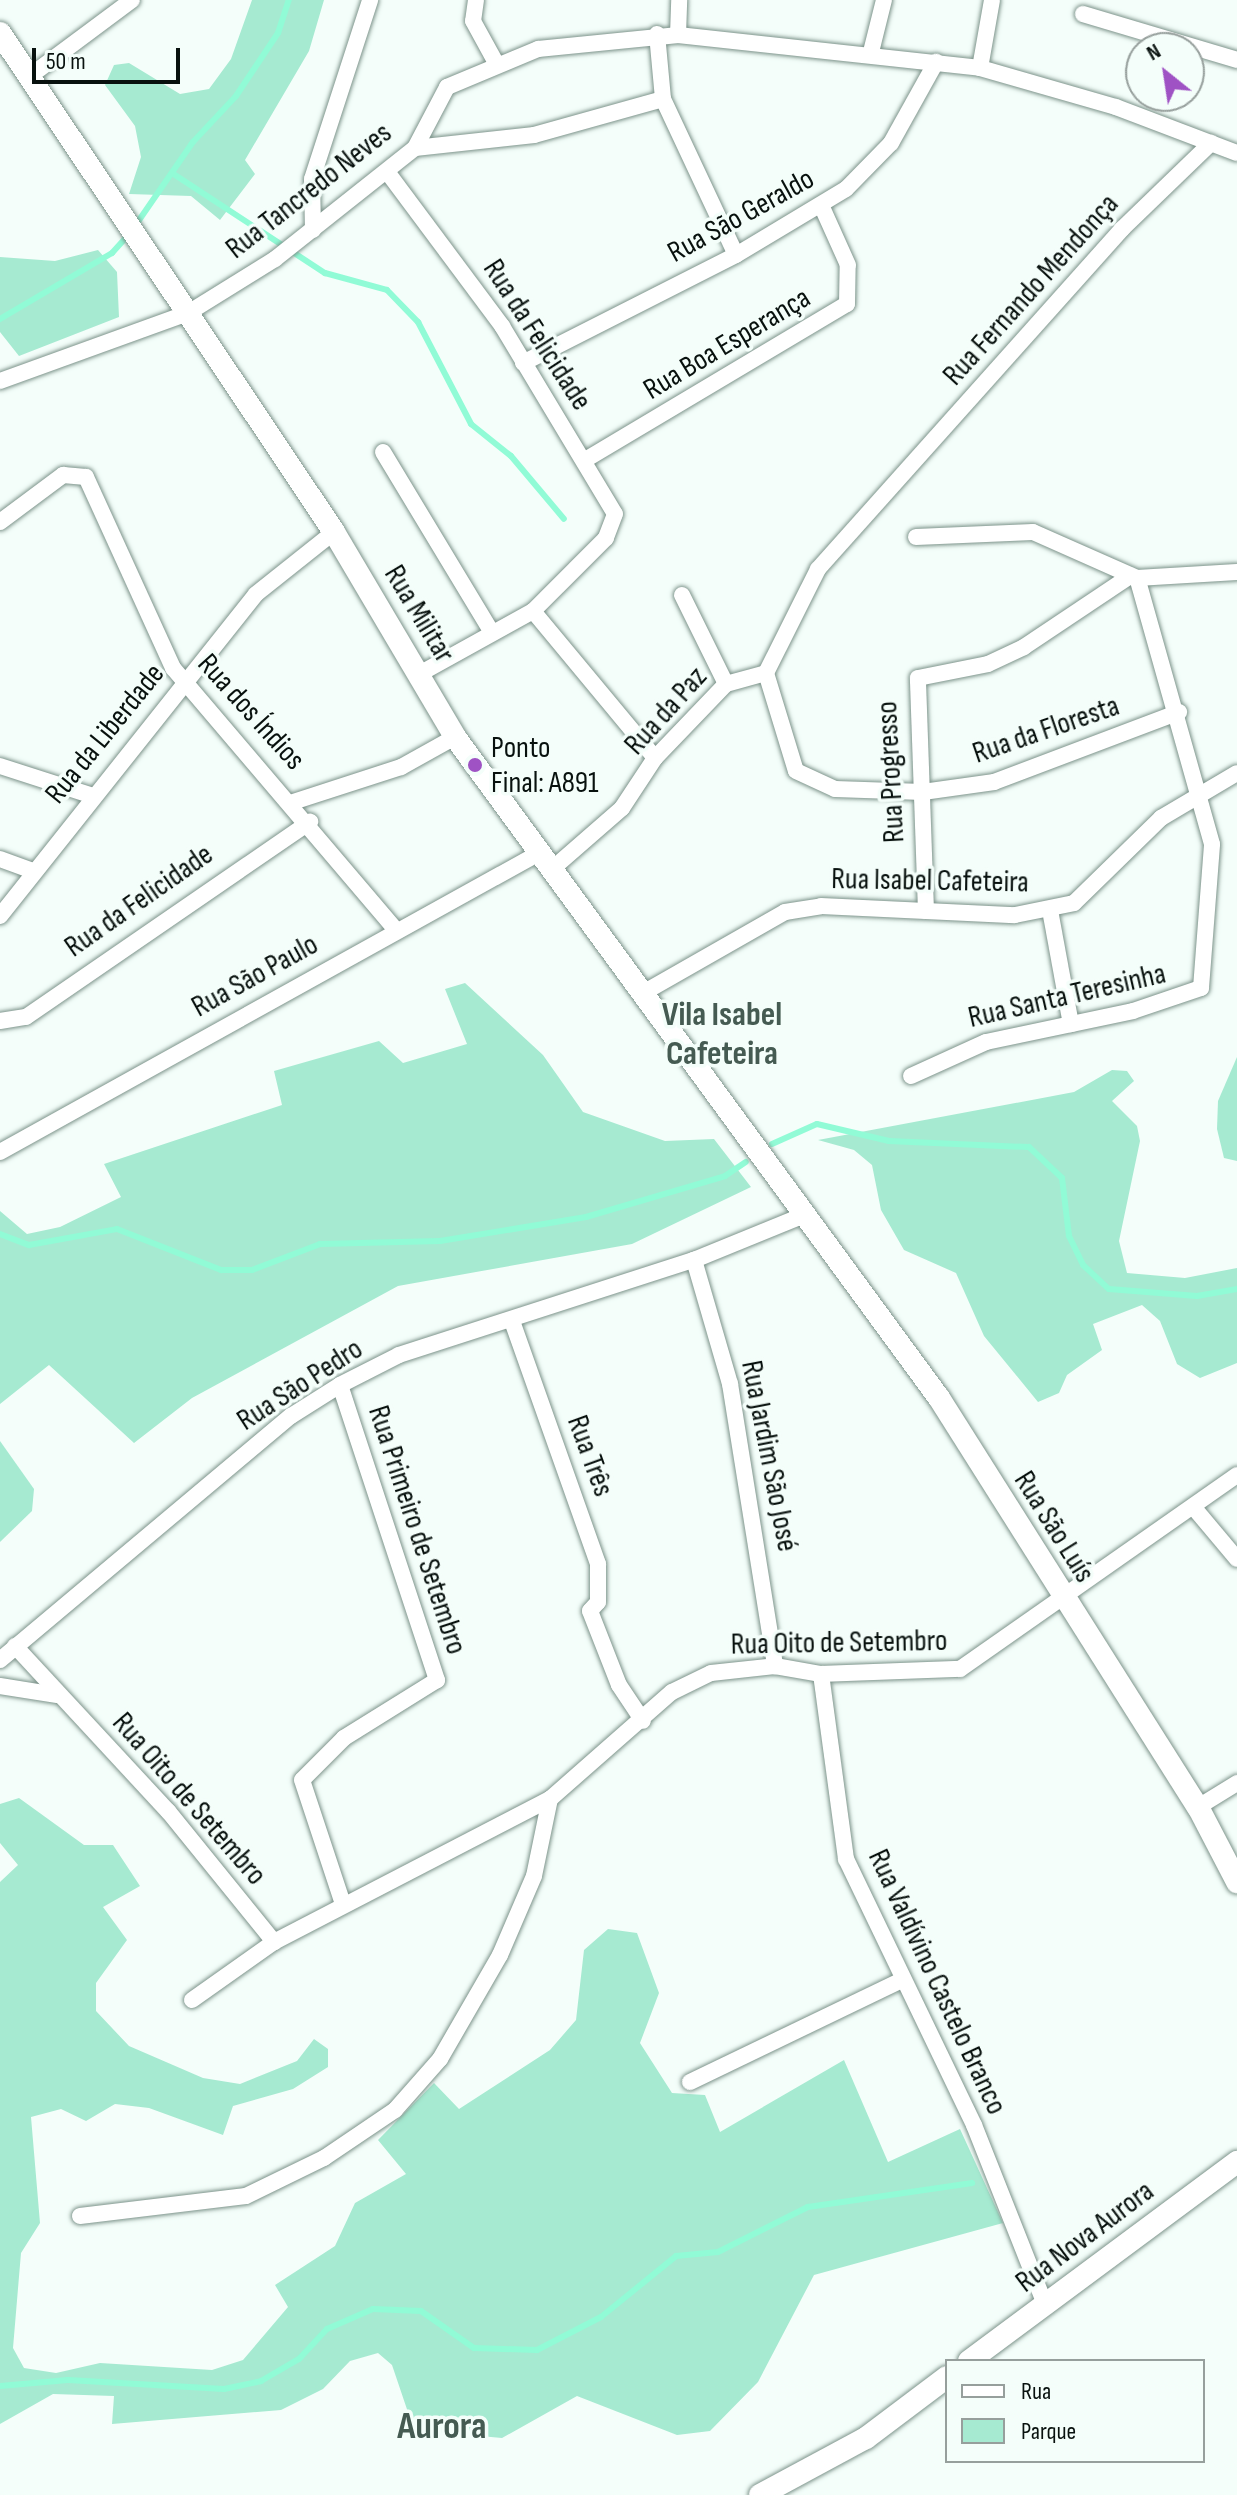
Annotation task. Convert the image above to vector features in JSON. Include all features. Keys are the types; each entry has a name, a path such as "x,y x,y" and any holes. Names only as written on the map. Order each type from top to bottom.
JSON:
{"street":[{"path":"30,76 132,0"},
{"path":"313,230 312,179 370,0"},
{"path":"476,0 473,21 495,61"},
{"path":"678,35 679,0"},
{"path":"871,52 884,0"},
{"path":"980,68 992,0"},
{"path":"1083,14 1237,60"},
{"name":"Rua Militar","path":"0,33 334,532 421,673 455,737 804,1215"},
{"path":"657,34 663,99 736,255"},
{"name":"Rua Tancredo Neves","path":"0,381 188,313 275,259 388,173 415,148 447,87 495,61 657,34 871,52 980,68 1237,153"},
{"name":"Rua São Geraldo","path":"523,363 736,255 821,205 871,169 915,107 936,62"},
{"path":"415,148 534,135 663,99"},
{"name":"Rua Fernando Mendonça","path":"766,673 818,569 1122,229 1211,143"},
{"name":"Rua da Felicidade","path":"388,173 523,363 585,460 615,514 606,538 533,611"},
{"name":"Rua Boa Esperança","path":"585,460 847,304 848,265 821,205"},
{"path":"383,452 492,633"},
{"name":"Rua dos Índios","path":"0,522 77,470 108,513 141,602 183,681 293,802 395,929"},
{"name":"Rua da Liberdade","path":"0,916 90,795 283,566 334,532"},
{"path":"916,537 1033,532 1134,577 1237,572"},
{"name":"Rua Santa Teresinha","path":"911,1076 973,1046 1071,1024 1201,988 1212,883 1200,793 1179,712 1134,577"},
{"name":"Rua Progresso","path":"926,911 918,678 1012,653 1134,577"},
{"path":"682,595 726,684"},
{"path":"421,673 533,611 655,758"},
{"name":"Rua da Paz","path":"545,862 622,808 655,758 726,684 766,673"},
{"name":"Rua da Floresta","path":"766,673 796,771 835,789 923,792 994,782 1179,712"},
{"path":"293,802 401,767 455,737"},
{"path":"0,766 90,795"},
{"name":"Rua Isabel Cafeteira","path":"643,993 785,912 821,906 926,911 1050,910 1074,903 1127,847 1200,793 1237,773"},
{"name":"Rua da Felicidade","path":"1,1022 26,1017 310,822"},
{"path":"0,859 33,871"},
{"name":"Rua São Paulo","path":"0,1152 395,929 545,862"},
{"path":"1050,910 1071,1024"},
{"name":"Rua São Pedro","path":"0,1660 291,1416 340,1385 399,1355 694,1260 804,1215"},
{"name":"Rua São Luís","path":"804,1215 939,1398 1198,1807 1237,1882"},
{"name":"Rua Jardim São José","path":"694,1260 730,1384 775,1666"},
{"name":"Rua Três","path":"512,1321 598,1564 598,1602 590,1611 619,1685 643,1721"},
{"name":"Rua Primeiro de Setembro","path":"340,1385 437,1680 344,1738 302,1780 343,1904"},
{"name":"Rua Oito de Setembro","path":"192,2000 274,1942 550,1799 643,1721 672,1692 711,1673 775,1666 821,1674 960,1669 989,1656 1061,1595 1195,1509 1237,1475"},
{"path":"1195,1509 1237,1559"},
{"name":"Rua Oito de Setembro","path":"15,1646 58,1696 168,1811 274,1942"},
{"name":"Rua Valdívino Castelo Branco","path":"821,1674 846,1859 974,2125 1045,2304"},
{"path":"2,1684 58,1696"},
{"path":"1198,1807 1237,1783"},
{"path":"80,2216 246,2196 324,2158 395,2110 440,2059 500,1955 534,1876 550,1799"},
{"path":"690,2082 902,1980"},
{"name":"Rua Nova Aurora","path":"972,2359 1237,2162"},
{"path":"760,2495 866,2438 945,2379"}],"green space":[{"path":"252,0 324,0 309,51 245,160 255,174 220,220 191,196 129,194 141,157 135,126 105,85 114,65 129,63 180,94 209,89 231,59"},
{"path":"98,250 117,272 119,317 19,356 0,332 0,257 55,261"},
{"path":"465,983 543,1055 583,1112 665,1141 714,1139 751,1187 632,1244 398,1286 192,1398 134,1443 49,1365 0,1404 0,1211 27,1234 60,1227 121,1197 104,1164 282,1105 274,1071 379,1041 403,1063 467,1044 445,989"},
{"path":"1237,1057 1237,1161 1224,1158 1217,1129 1218,1101"},
{"path":"1112,1070 1127,1071 1134,1081 1112,1101 1137,1126 1140,1141 1119,1241 1127,1273 1185,1278 1237,1268 1237,1363 1200,1378 1177,1364 1160,1321 1142,1305 1093,1324 1102,1350 1067,1375 1059,1393 1038,1402 984,1336 956,1273 904,1250 881,1210 872,1165 854,1150 818,1140 1074,1092"},
{"path":"0,1441 34,1489 32,1511 0,1542"},
{"path":"19,1798 84,1845 113,1845 140,1886 103,1907 127,1940 96,1983 96,2011 129,2046 203,2078 240,2084 297,2061 314,2039 328,2049 328,2067 293,2089 233,2106 223,2135 149,2108 115,2104 86,2121 61,2109 31,2117 40,2223 21,2253 13,2348 24,2368 56,2373 100,2363 212,2370 243,2360 288,2307 275,2285 335,2246 355,2203 406,2174 378,2140 434,2083 459,2109 550,2050 576,2020 584,1950 608,1929 637,1933 659,1993 640,2043 672,2093 705,2095 720,2132 844,2060 888,2162 960,2129 1003,2223 814,2275 758,2382 710,2431 677,2435 577,2396 502,2438 414,2430 392,2365 378,2353 350,2361 323,2389 281,2410 112,2424 114,2396 53,2394 0,2424 0,1882 18,1865 0,1843 0,1804"}],"waterway":[{"path":"135,226 193,142 236,96 278,33 289,0"},
{"path":"172,173 325,273 387,290 418,322 471,424 511,456 564,519"},
{"path":"0,319 112,253 128,235"},
{"path":"772,1144 817,1124 889,1141 1029,1147 1062,1178 1069,1236 1083,1265 1109,1289 1197,1296 1237,1289"},
{"path":"0,1234 29,1245 117,1229 221,1270 252,1270 320,1244 440,1241 586,1217 725,1176 746,1162"},
{"path":"0,2386 68,2380 224,2389 261,2381 299,2359 327,2329 373,2309 421,2311 474,2348 537,2350 601,2317 676,2256 718,2252 808,2207 972,2183"}],"place":[{"name":"Ponto Final: A891","path":"475,765"}],"district":[{"name":"Vila Isabel Cafeteira","path":"722,1034"},
{"name":"Aurora","path":"442,2427"}]}
